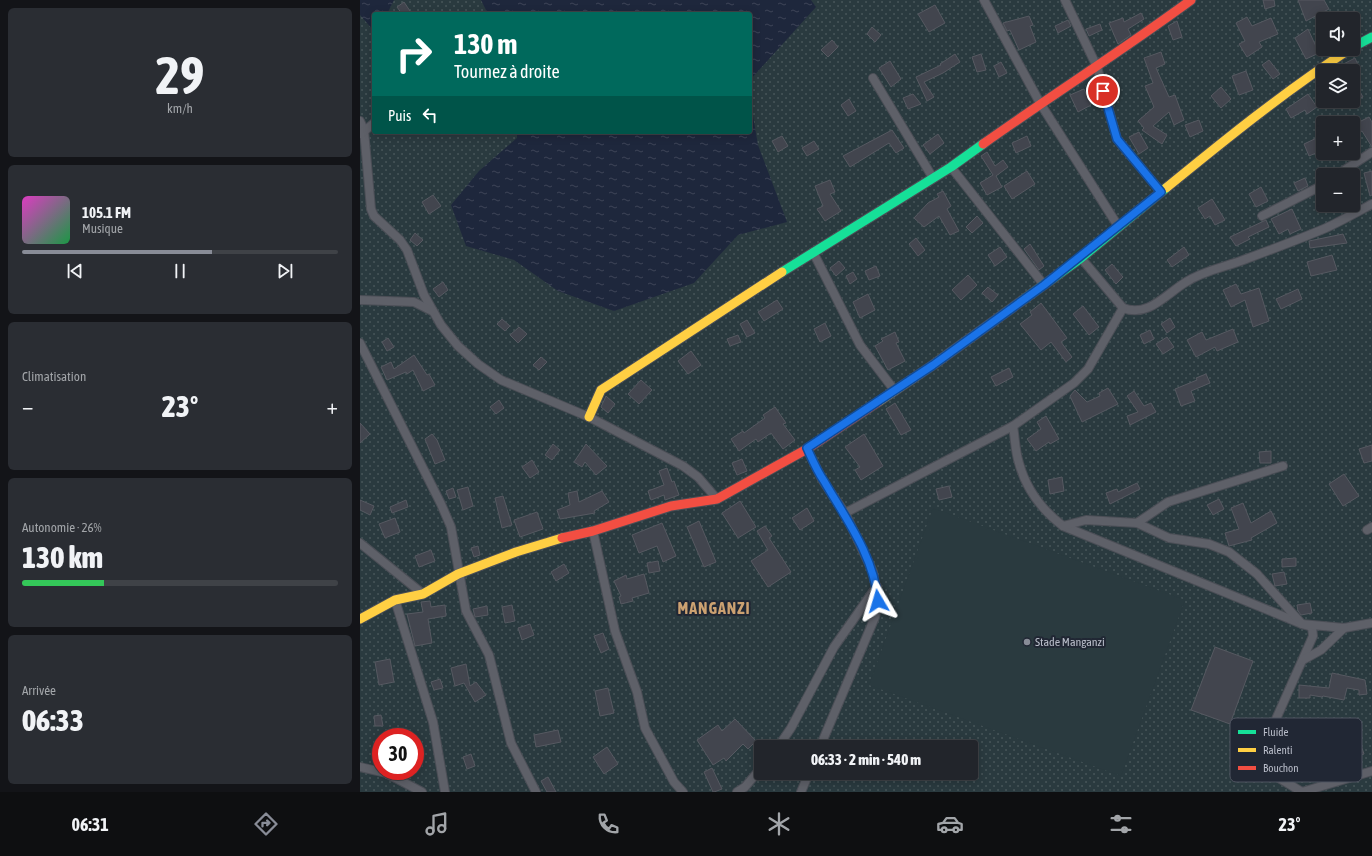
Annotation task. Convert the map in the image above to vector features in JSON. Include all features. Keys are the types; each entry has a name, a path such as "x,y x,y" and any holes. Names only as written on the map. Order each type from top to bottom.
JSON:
{"main road":[{"path":"589,417 601,390 813,252 951,167 1040,103 1144,35 1191,0"},
{"path":"1360,43 1372,37"},
{"path":"360,619 395,600 423,594 458,574 556,539 593,531 671,506 717,499 807,448 895,391 1044,285 1080,258 1257,114 1310,75 1339,56"}],"street":[{"path":"984,0 1040,103 1118,226"},
{"path":"1064,0 1097,67 1117,139 1161,192"},
{"path":"873,78 933,178"},
{"path":"360,121 371,209 374,216 400,240 408,250 424,295 433,312 458,346 478,364 501,380 589,417 683,466 698,477 717,499"},
{"path":"362,133 372,125"},
{"path":"1348,168 1372,152"},
{"path":"951,167 1044,285"},
{"path":"1262,216 1316,189"},
{"path":"1080,258 1123,308 1133,312 1141,311 1149,308 1187,281 1208,271 1240,261 1326,228 1372,204"},
{"path":"813,252 860,345 895,391"},
{"path":"360,300 414,302 433,312"},
{"path":"845,513 1013,426 1074,383 1088,369 1123,308"},
{"path":"360,343 441,504 451,527 458,574 466,611 489,655 511,743 536,792"},
{"path":"1013,426 1018,463 1030,489 1046,514 1063,526 1302,624 1312,626 1313,636 1276,718"},
{"path":"807,448 824,481 845,513 873,572 878,601 875,617 823,740"},
{"path":"1137,523 1168,502 1283,466"},
{"path":"1063,526 1086,520 1137,523 1169,538 1209,544 1229,552 1257,574 1302,624 1344,628 1372,623"},
{"path":"593,531 615,631 637,692 645,728 674,782 683,792"},
{"path":"360,543 423,594"},
{"path":"783,740 791,728 834,647 876,586"},
{"path":"395,600 433,722 445,792"},
{"path":"1302,660 1321,650 1344,628"},
{"path":"360,767 386,773 422,792"},
{"path":"1362,774 1372,771"},
{"path":"737,792 745,787 754,776"},
{"path":"801,792 805,780"},
{"path":"1285,782 1302,792 1335,782"}],"shaded area":[{"path":"360,0 1372,0 1372,792 360,792"},
{"name":"Stade Manganzi","path":"933,508 1185,600 1121,776 869,685"}],"water":[{"path":"360,0 394,0 388,12 372,12 372,29 360,15"},
{"path":"481,0 811,0 816,7 752,78 752,12 487,12"},
{"path":"752,110 758,145 787,222 738,235 694,283 614,311 558,291 514,260 466,246 451,205 479,171 517,138 517,134 752,134"}],"building":[{"path":"1263,0 1274,0 1275,6 1265,9"},
{"path":"1298,0 1324,0 1329,9 1323,12 1316,12 1316,16 1306,21"},
{"path":"404,2 411,12 401,12 397,7"},
{"path":"935,5 945,23 929,32 918,14"},
{"path":"1141,13 1144,19 1128,29 1131,35 1118,44 1109,23 1123,18 1124,22"},
{"path":"1029,16 1033,25 1030,26 1036,42 1019,50 1010,30 1007,31 1003,23"},
{"path":"1247,17 1252,26 1271,18 1278,34 1259,42 1262,47 1247,57 1239,44 1245,41 1236,23"},
{"path":"1068,20 1071,26 1058,33 1055,26"},
{"path":"1177,21 1182,37 1173,40 1168,26"},
{"path":"1100,24 1102,30 1089,36 1086,29"},
{"path":"872,27 881,35 875,42 867,34"},
{"path":"1308,29 1316,46 1316,54 1306,59 1295,38"},
{"path":"832,40 838,47 828,57 821,50"},
{"path":"1161,52 1165,64 1156,68 1169,97 1175,95 1184,120 1174,125 1169,112 1153,126 1167,135 1162,144 1142,130 1144,128 1138,121 1154,107 1145,86 1153,83 1144,58"},
{"path":"955,54 960,62 943,73 924,82 934,97 927,101 916,77 941,65 940,64"},
{"path":"981,54 986,70 977,72 972,57"},
{"path":"1355,58 1358,64 1343,64"},
{"path":"1269,60 1280,74 1273,79 1262,65"},
{"path":"890,61 901,79 891,87 879,68"},
{"path":"1001,62 1007,73 999,77 994,66"},
{"path":"1246,71 1253,90 1239,95 1232,76"},
{"path":"1221,87 1231,99 1221,108 1211,96"},
{"path":"1084,89 1091,105 1078,112 1070,95"},
{"path":"1360,92 1363,97 1360,98"},
{"path":"913,94 921,104 908,109 903,98"},
{"path":"1308,94 1316,106 1316,108 1307,114 1305,110 1291,118 1286,109"},
{"path":"849,99 856,111 848,116 841,105"},
{"path":"1369,117 1372,122 1372,147 1362,131 1360,132 1360,122"},
{"path":"1199,120 1203,131 1190,137 1185,125"},
{"path":"892,130 904,148 896,153 889,143 850,167 843,156"},
{"path":"1139,132 1148,148 1139,154 1129,137"},
{"path":"938,134 944,143 930,154 923,145"},
{"path":"782,136 788,146 778,152 772,141"},
{"path":"1027,136 1031,146 1016,153 1012,143"},
{"path":"1316,138 1316,153 1309,156 1304,144"},
{"path":"814,141 819,149 807,156 802,148"},
{"path":"987,152 995,166 1003,160 1008,167 996,176 1002,187 987,195 980,183 993,175 981,156"},
{"path":"1027,171 1035,184 1012,199 1004,186"},
{"path":"1372,171 1372,195 1370,196 1364,173"},
{"path":"1305,178 1308,186 1298,191 1294,183"},
{"path":"830,180 835,192 830,194 841,211 825,221 817,209 823,206 815,186"},
{"path":"1261,187 1268,201 1256,207 1249,194"},
{"path":"943,191 951,206 947,209 959,231 950,235 939,216 924,227 914,218 928,203 939,197 937,194"},
{"path":"433,195 441,206 429,214 422,202"},
{"path":"1212,199 1225,220 1215,225 1210,216 1205,219 1198,208"},
{"path":"1292,209 1301,229 1290,234 1288,229 1279,234 1271,219"},
{"path":"977,216 983,223 972,233 966,227"},
{"path":"1266,220 1269,227 1248,237 1250,239 1236,246 1230,237"},
{"path":"415,233 423,240 417,246 410,240"},
{"path":"1343,234 1347,243 1310,248 1309,241"},
{"path":"916,238 925,250 918,256 909,244"},
{"path":"1030,244 1044,266 1039,270 1024,249"},
{"path":"1000,247 1007,257 995,266 988,255"},
{"path":"1184,247 1189,255 1172,267 1167,260"},
{"path":"1332,255 1337,270 1311,276 1307,262"},
{"path":"839,261 845,268 836,276 830,268"},
{"path":"1112,264 1123,277 1116,284 1105,270"},
{"path":"876,266 880,276 869,280 865,271"},
{"path":"853,272 857,279 850,284 846,276"},
{"path":"968,275 977,285 961,300 952,290"},
{"path":"443,282 448,290 439,297 433,289"},
{"path":"1236,284 1241,294 1259,288 1269,321 1253,327 1245,300 1231,307 1223,290"},
{"path":"988,287 998,295 992,302 982,293"},
{"path":"1298,289 1302,299 1281,309 1276,299"},
{"path":"868,294 875,310 860,318 853,302"},
{"path":"777,300 783,309 764,321 758,312"},
{"path":"1041,303 1067,338 1061,342 1072,357 1066,362 1051,342 1041,350 1020,324 1032,315 1030,312"},
{"path":"1083,306 1099,327 1089,335 1073,314"},
{"path":"1170,318 1175,327 1167,333 1161,324"},
{"path":"502,319 510,326 505,331 497,324"},
{"path":"747,320 755,333 747,337 740,324"},
{"path":"825,323 831,336 820,342 814,329"},
{"path":"519,327 527,334 518,343 510,335"},
{"path":"1233,329 1238,342 1217,351 1215,347 1196,357 1187,340 1202,332 1206,340"},
{"path":"1150,330 1154,339 1144,344 1140,335"},
{"path":"895,332 899,342 896,343 905,361 888,370 875,346 883,341 881,339"},
{"path":"738,335 741,342 730,346 727,339"},
{"path":"1167,337 1174,347 1163,354 1156,344"},
{"path":"388,338 394,347 387,351 382,342"},
{"path":"691,351 701,365 688,374 678,361"},
{"path":"414,355 427,375 429,374 435,385 423,391 413,370 407,374 406,372 387,380 381,367 391,362 394,369"},
{"path":"541,357 547,362 539,370 533,365"},
{"path":"1009,368 1013,377 996,386 991,377"},
{"path":"1206,374 1210,383 1191,391 1195,401 1181,406 1175,389 1197,380 1196,378"},
{"path":"641,380 652,390 639,404 628,394"},
{"path":"1108,388 1118,404 1082,422 1070,396 1075,390 1087,402 1100,396 1099,393"},
{"path":"1134,391 1144,406 1151,403 1156,412 1130,425 1127,416 1138,412 1127,396"},
{"path":"606,396 615,404 608,413 601,407"},
{"path":"499,400 504,408 496,414 490,407"},
{"path":"895,403 911,430 901,435 886,409"},
{"path":"775,407 786,423 783,424 795,440 783,449 771,433 758,442 756,439 739,451 731,439 743,431 744,433 765,418 763,415"},
{"path":"1046,416 1059,439 1050,444 1049,442 1036,451 1027,439 1041,429 1037,422"},
{"path":"360,423 370,434 360,443"},
{"path":"432,434 437,440 445,460 435,464 425,439"},
{"path":"864,434 883,466 861,480 855,470 860,467 845,447"},
{"path":"553,444 560,450 552,460 545,455"},
{"path":"586,444 607,466 596,475 585,462 582,467 574,462"},
{"path":"1372,445 1372,461 1364,463 1359,449"},
{"path":"1271,451 1271,463 1260,463 1259,452"},
{"path":"742,459 747,471 737,475 732,463"},
{"path":"532,460 539,472 530,478 522,467"},
{"path":"667,468 679,495 665,500 664,495 651,500 648,491 664,485 659,471"},
{"path":"1344,474 1359,496 1343,506 1329,484"},
{"path":"1062,477 1064,491 1050,494 1048,480"},
{"path":"1137,483 1140,489 1110,504 1106,493 1117,489 1118,492"},
{"path":"949,486 952,497 939,500 936,489"},
{"path":"468,487 473,506 463,510 457,490"},
{"path":"453,488 456,497 449,499 446,491"},
{"path":"577,491 579,502 602,491 609,502 594,511 595,513 560,519 557,510 570,505 568,493"},
{"path":"503,496 512,525 502,528 495,498"},
{"path":"1219,499 1224,509 1213,515 1207,505"},
{"path":"360,500 374,506 370,515 360,510"},
{"path":"406,500 408,507 392,513 390,507"},
{"path":"740,501 756,527 738,538 722,513"},
{"path":"1243,503 1251,523 1271,511 1277,523 1251,538 1252,540 1229,546 1225,533 1239,529 1231,508"},
{"path":"807,508 814,521 800,530 792,518"},
{"path":"537,512 543,529 520,537 514,520"},
{"path":"395,518 400,532 385,538 379,524"},
{"path":"699,521 716,562 704,567 687,527"},
{"path":"662,523 676,556 663,562 657,546 639,553 632,535"},
{"path":"765,526 772,536 769,538 791,572 768,587 751,561 768,550 757,531"},
{"path":"478,546 480,555 474,557 471,548"},
{"path":"431,550 435,561 419,567 415,556"},
{"path":"1296,558 1296,566 1282,567 1282,559"},
{"path":"658,561 660,571 649,573 647,563"},
{"path":"564,564 569,573 556,581 551,572"},
{"path":"1284,572 1287,584 1275,586 1272,574"},
{"path":"644,574 649,593 632,598 633,601 621,604 619,597 621,596 614,581 626,575 627,579"},
{"path":"430,601 431,607 445,605 446,616 428,619 432,643 415,646 407,614 423,612 421,602"},
{"path":"1310,603 1312,613 1301,615 1298,611 1297,605"},
{"path":"512,605 515,621 505,623 502,607"},
{"path":"487,606 488,615 475,617 473,609"},
{"path":"530,624 534,635 522,640 518,628"},
{"path":"603,633 609,649 601,653 594,636"},
{"path":"1215,647 1253,661 1232,718 1230,718 1230,724 1191,710"},
{"path":"390,659 394,682 379,685 375,662"},
{"path":"466,664 470,686 476,682 486,695 475,702 464,683 455,686 451,668"},
{"path":"1332,673 1365,680 1367,694 1359,695 1359,690 1347,688 1344,700 1310,695 1310,698 1299,698 1299,685 1329,688"},
{"path":"440,679 443,688 434,690 431,682"},
{"path":"608,688 614,713 600,716 595,691"},
{"path":"381,715 383,726 375,726 374,716"},
{"path":"735,719 755,740 748,749 743,744 726,761 724,758 713,765 697,740 718,725 722,731"},
{"path":"558,730 561,742 536,747 534,735"},
{"path":"607,747 618,764 604,774 593,757"},
{"path":"471,754 475,766 467,769 463,757"},
{"path":"712,768 722,789 714,792 704,772"},
{"path":"548,777 556,792 547,792 541,781"}],"traffic: fast":[{"path":"1360,43 1372,37"},
{"path":"782,272 951,167 983,144"},
{"path":"1023,300 1081,258 1166,188"}],"traffic: slow":[{"path":"1166,188 1279,99 1340,56"},
{"path":"589,417 601,390 782,272"},
{"path":"878,402 933,365 1023,300"},
{"path":"360,619 395,600 423,594 458,574 516,552 562,538"}],"traffic: jam":[{"path":"983,144 1140,37 1191,0"},
{"path":"562,538 593,531 671,506 717,499 807,449 878,402"}],"place":[{"name":"Stade Manganzi","path":"1027,642"}],"district":[{"name":"MANGANZI","path":"714,608"}],"route":[{"path":"878,601 873,572 845,513 824,481 807,448 933,365 1044,285 1080,258 1161,192 1117,139 1103,91"}]}
